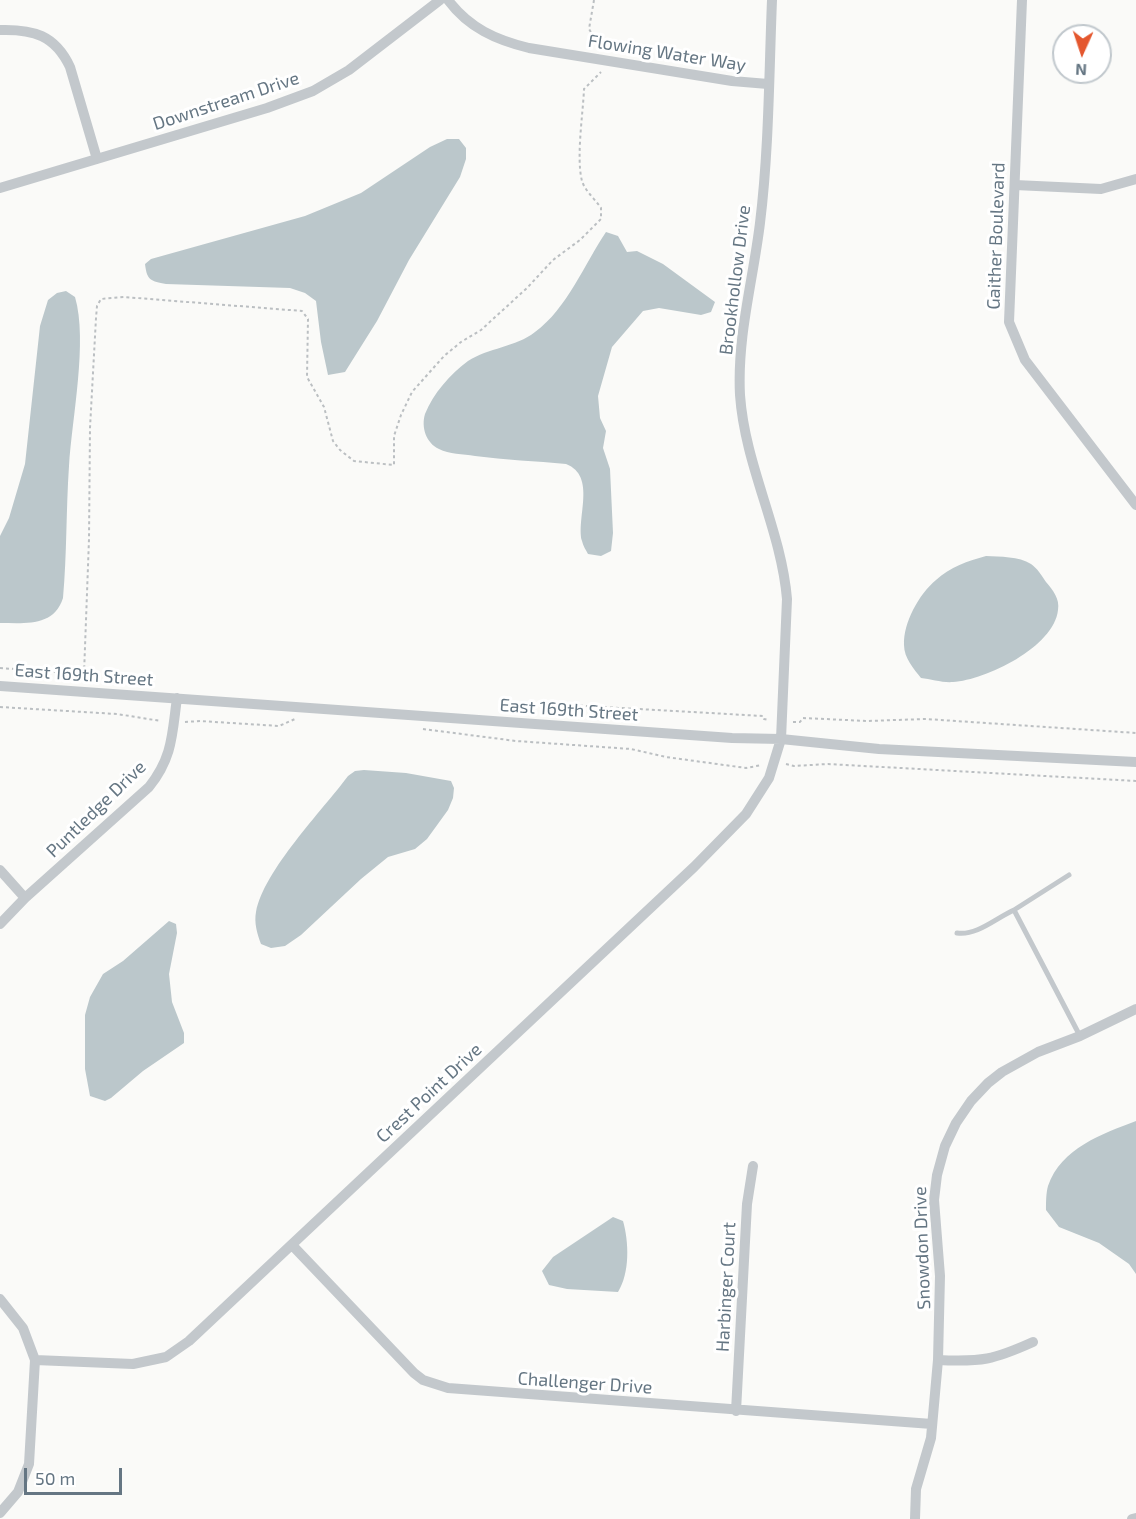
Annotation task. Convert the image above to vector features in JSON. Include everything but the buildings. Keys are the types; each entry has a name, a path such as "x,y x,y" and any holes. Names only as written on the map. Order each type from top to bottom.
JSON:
{"street":[{"name":"Downstream Drive","path":"0,188 267,108 313,90 349,70 440,0"},
{"name":"Flowing Water Way","path":"448,0 464,18 491,36 529,48 732,81 768,84"},
{"name":"Brookhollow Drive","path":"772,0 760,226 741,342 740,396 748,448 779,550 785,578 787,605 781,739"},
{"name":"Gaither Boulevard","path":"1022,0 1009,322 1025,360 1136,505"},
{"path":"0,30 18,29 37,33 49,39 65,56 97,159"},
{"path":"1015,185 1101,189 1136,179"},
{"name":"East 169th Street","path":"0,686 720,737 781,739 879,749 1136,762"},
{"name":"Puntledge Drive","path":"0,924 25,898 149,787 165,764 177,698"},
{"name":"Crest Point Drive","path":"35,1360 133,1364 166,1357 189,1341 729,833 746,814 769,778 781,739"},
{"path":"0,870 25,898"},
{"name":"Snowdon Drive","path":"915,1519 916,1489 931,1438 938,1360 940,1276 934,1200 937,1175 945,1146 956,1123 971,1101 1002,1072 1038,1052 1080,1036 1136,1009"},
{"name":"Harbinger Court","path":"736,1411 747,1204 753,1166"},
{"name":"Challenger Drive","path":"292,1245 414,1373 435,1384 463,1390 932,1424"},
{"path":"0,1299 24,1329 35,1360 29,1464 18,1492 0,1513"},
{"path":"938,1360 983,1361 1002,1356 1033,1342"}],"lane":[{"path":"957,933 965,934 977,930 1014,910 1069,875"},
{"path":"1014,910 1080,1036"}],"path":[{"path":"0,668 84,674 90,428 97,306 101,299 124,297 302,311 308,319 308,377 324,407 333,441 354,461 394,465 394,436 412,393 444,357 461,342 481,330 527,288 553,260 580,240 601,219 602,208 582,180 580,156 584,89 601,72 604,72 605,48 598,46 589,29 594,0"},
{"path":"550,704 763,716 764,719 800,722 803,718 867,721 926,718 1136,733"},
{"path":"0,707 117,714 174,722 200,721 279,726 297,718"},
{"path":"415,728 516,741 631,749 666,758 746,768 773,764 794,766 828,764 1136,781"}],"shaded area":[{"path":"447,139 459,139 466,148 466,159 460,177 345,372 328,375 316,301 305,293 290,288 166,284 153,281 147,274 145,264 151,259 305,216 361,193 430,147"},
{"path":"606,232 618,236 627,252 637,251 663,264 715,302 711,312 701,315 659,308 643,311 612,347 598,396 600,418 606,431 603,448 610,469 613,533 611,551 601,556 588,554 582,543 583,488 581,478 575,470 566,464 443,451 428,439 424,424 425,414 433,399 461,366 484,353 527,337 557,311"},
{"path":"66,291 75,297 79,315 80,357 69,466 63,598 59,607 46,619 29,623 0,623 0,536 9,518 25,464 40,326 48,300 57,293"},
{"path":"986,556 1009,557 1031,564 1035,568 1057,598 1058,610 1054,624 1045,637 1032,649 983,675 953,682 921,678 904,650 904,636 913,610 924,593 941,575 960,565"},
{"path":"355,771 406,773 451,781 454,788 453,798 448,810 427,839 415,849 388,857 301,935 285,946 271,948 261,944 256,928 256,912 270,878 295,841 348,776"},
{"path":"169,921 176,924 177,933 169,974 172,1002 184,1033 184,1043 143,1071 111,1098 105,1101 90,1096 85,1069 85,1015 90,997 103,974 123,961"},
{"path":"1136,1121 1136,1274 1129,1264 1099,1243 1059,1227 1046,1210 1046,1195 1054,1173 1073,1152 1097,1137"},
{"path":"613,1217 623,1221 627,1248 625,1276 618,1292 567,1289 549,1285 542,1271 553,1257"}]}
